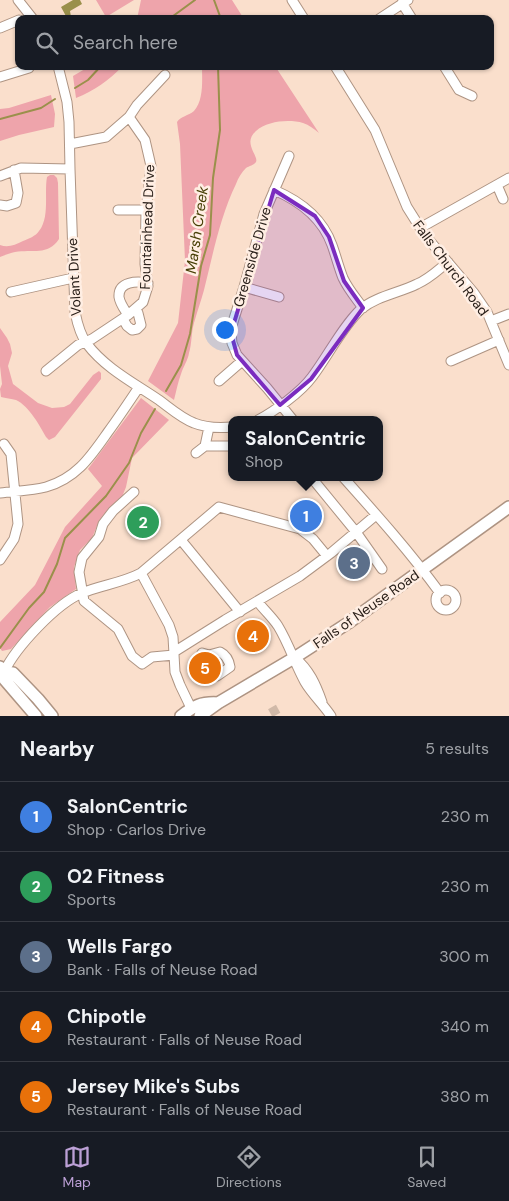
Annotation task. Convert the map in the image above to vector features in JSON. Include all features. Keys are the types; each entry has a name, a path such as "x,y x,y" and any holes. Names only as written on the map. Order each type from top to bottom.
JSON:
{"main road":[{"name":"Falls of Neuse Road","path":"181,716 196,713 206,702 218,702 294,658 348,623 509,507"},
{"path":"2,670 5,680 36,716"},
{"path":"2,670 13,673 52,716"}],"street":[{"path":"18,0 30,15"},
{"path":"292,0 301,15"},
{"path":"385,15 405,2 410,15"},
{"path":"0,28 15,21"},
{"path":"0,76 22,70"},
{"name":"Volant Drive","path":"59,70 67,102 70,144 74,312 85,342 101,359 184,418 199,425 228,427"},
{"name":"Falls Church Road","path":"338,70 375,130 401,195 420,228 474,293 487,312 509,365"},
{"path":"446,70 459,90 472,96"},
{"path":"70,144 106,137 129,117 137,105 165,74"},
{"name":"Fountainhead Drive","path":"46,370 78,345 129,314 143,302 148,286 145,264 146,210 151,166 145,140 129,117"},
{"name":"Greenside Drive","path":"289,156 264,214 231,333 234,348 242,361 290,416"},
{"path":"0,176 21,168 70,168"},
{"path":"0,205 7,206 16,203 18,193 14,170"},
{"path":"420,228 509,178"},
{"path":"497,185 503,199"},
{"path":"274,190 288,196 315,216 326,231 344,281 363,308"},
{"path":"118,210 146,210"},
{"path":"264,416 295,395 311,379 338,338 356,314 363,308 383,297 418,284 448,262"},
{"path":"11,292 73,278"},
{"path":"129,314 122,305 119,296 121,289 128,283 148,283"},
{"path":"244,287 279,297"},
{"path":"491,322 509,314"},
{"path":"451,361 499,340"},
{"path":"219,381 242,361"},
{"path":"0,493 47,486 66,478 82,467 139,387"},
{"path":"205,446 209,427"},
{"path":"0,560 14,539 18,518 11,454 4,444"},
{"path":"196,453 205,446 228,446"},
{"path":"314,481 356,532 382,569"},
{"path":"346,481 423,569 440,593"},
{"path":"134,492 113,511 103,524 99,537 82,558 79,572 84,601 118,629 132,656 142,664 152,657 174,653 294,581 376,515"},
{"path":"2,670 42,623 67,601 83,592 132,578 141,573 219,507 300,529 313,539 327,556"},
{"path":"181,540 240,612"},
{"path":"141,573 169,625 173,637 175,672 196,713"},
{"path":"258,602 278,626 294,658 303,664 307,670 323,704 331,716"},
{"path":"202,653 210,655 220,652 225,655 230,666 216,676"}],"highlighted area":[{"path":"274,190 315,216 329,237 344,281 363,308 311,379 280,405 237,355 231,333"}],"shaded area":[{"path":"73,0 80,0 82,4 70,11 71,15 65,15 61,7"},
{"path":"96,0 134,0 109,15 105,15"},
{"path":"141,0 232,0 241,15 138,15"},
{"path":"83,70 119,70 101,85 76,98 73,76"},
{"path":"202,70 278,70 319,133 303,123 285,121 266,125 252,136 251,144 256,162 246,168 240,175 230,197 217,236 193,327 191,346 174,400 148,381 178,323 185,261 180,144 177,122 180,118 194,111 202,90"},
{"path":"51,95 55,114 54,127 0,141 0,109"},
{"path":"54,175 57,178 58,183 59,239 50,248 45,250 21,251 0,257 0,245 14,245 32,237 39,231 46,212 46,183 47,177"},
{"path":"0,328 10,344 12,353 8,366 13,384 38,403 52,408 64,407 70,404 93,375 99,371 101,373 101,379 55,437 49,440 34,417 21,403 1,397"},
{"path":"141,398 169,420 132,458 122,497 109,508 99,521 92,538 80,550 74,567 76,589 50,607 11,649 2,651 0,648 0,622 35,585 65,527 102,486 88,469"}],"waterway":[{"path":"174,15 195,0"},
{"name":"Marsh Creek","path":"214,0 220,15"},
{"path":"75,88 88,80 97,70"},
{"name":"Marsh Creek","path":"166,391 181,365 190,334 201,266 210,235 213,178 220,130 218,70"},
{"path":"0,119 41,108 55,99"},
{"name":"Marsh Creek","path":"0,648 29,608 44,592 57,564 65,538 106,496 129,463 141,433 155,409"}],"tunnel":[{"path":"272,707 277,716"}],"place":[{"name":"SalonCentric","path":"306,516"},
{"name":"O2 Fitness","path":"143,522"},
{"name":"Wells Fargo","path":"354,563"},
{"name":"Chipotle","path":"253,636"},
{"name":"Jersey Mike's Subs","path":"205,668"}]}
